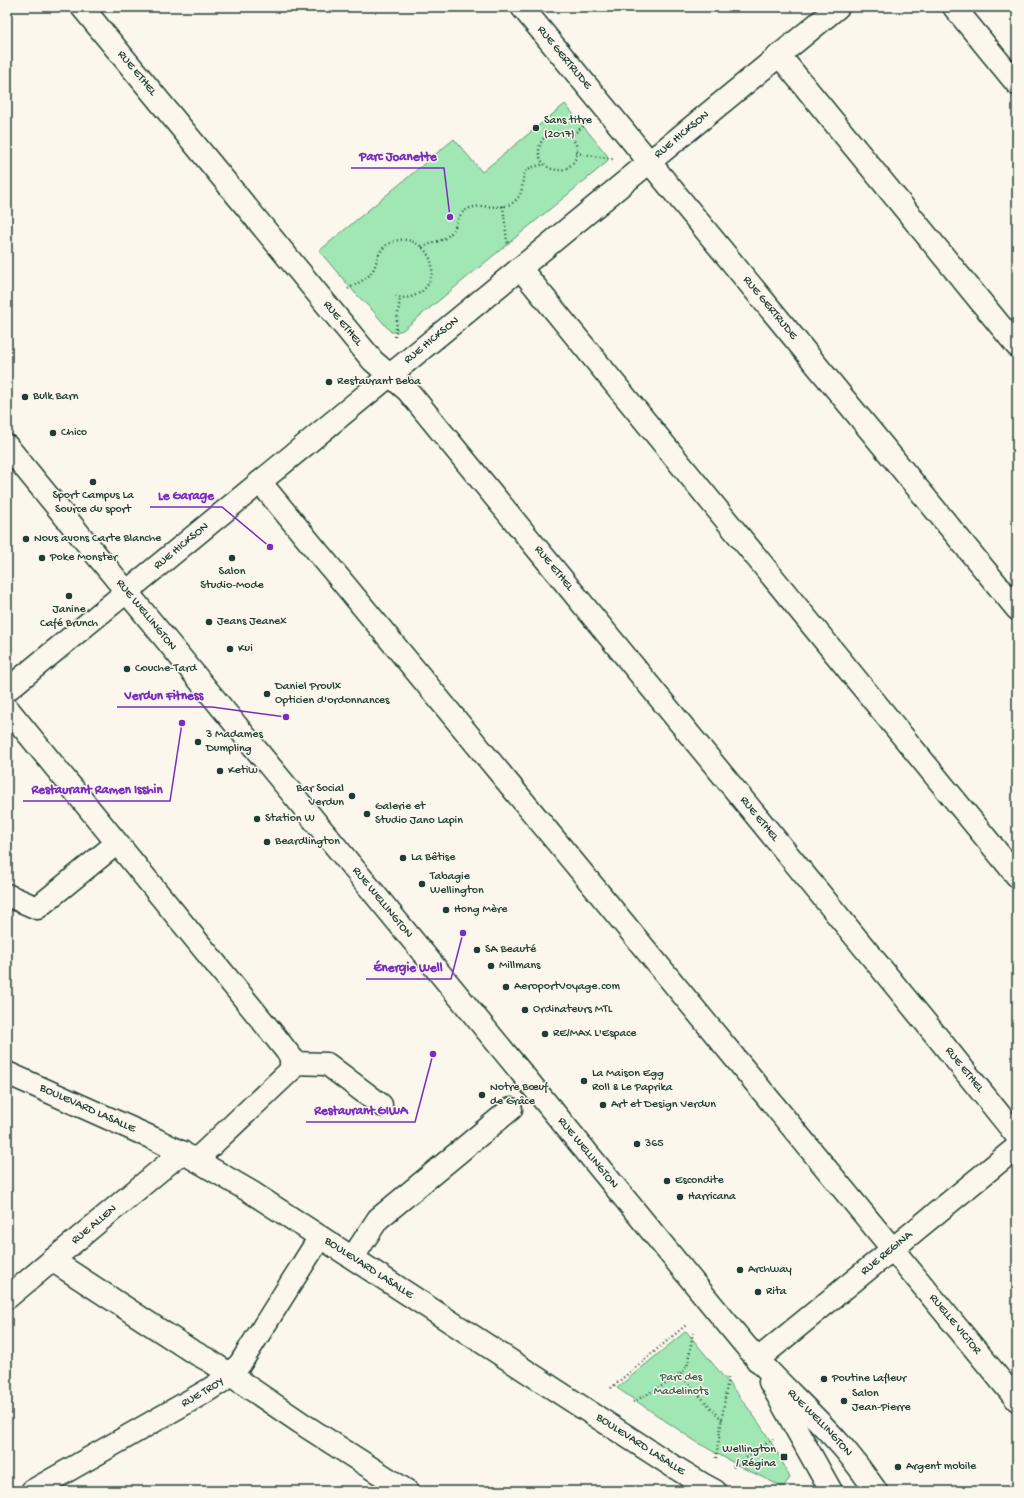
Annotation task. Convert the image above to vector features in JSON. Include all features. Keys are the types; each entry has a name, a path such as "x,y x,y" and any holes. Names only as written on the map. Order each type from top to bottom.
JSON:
{"street":[{"name":"RUE ETHEL","path":"82,7 373,362 408,391 930,1027 1017,1136"},
{"name":"RUE GERTRUDE","path":"522,7 1017,609"},
{"name":"RUE HICKSON","path":"7,690 838,7"},
{"path":"954,7 1017,84"},
{"path":"779,55 1017,346"},
{"path":"520,268 1017,876"},
{"name":"RUE WELLINGTON","path":"7,446 757,1360 839,1443 853,1459 876,1491"},
{"name":"RUELLE VICTOR","path":"260,482 1017,1400"},
{"path":"7,708 273,1034 292,1058 291,1063 327,1064 381,1105"},
{"path":"7,895 37,908 117,843"},
{"name":"RUE ALLEN","path":"7,1298 52,1260 189,1156 291,1070 291,1063"},
{"name":"BOULEVARD LASALLE","path":"7,1073 107,1116 189,1156 251,1192 671,1465 715,1491"},
{"path":"353,1257 378,1219 511,1109"},
{"name":"RUE REGINA","path":"757,1360 1017,1147"},
{"name":"RUE TROY","path":"32,1491 205,1392 230,1374 240,1364 320,1237"},
{"path":"52,1260 190,1350 230,1374 307,1427 390,1488"},
{"name":"RUE WELLINGTON","path":"757,1360 831,1491"}],"path":[{"path":"570,137 587,122"},
{"path":"556,132 563,133 570,137 574,143 576,153 570,165 562,169 554,169 544,164 539,153 540,145 545,137 556,132"},
{"path":"576,153 615,159"},
{"path":"422,246 445,238 452,233 461,213 470,208 503,206 514,201 519,197 522,191 523,178 526,171 544,164"},
{"path":"503,206 507,241 510,247"},
{"path":"348,288 371,273 378,255 385,246 390,243 407,240 413,241 427,251 432,262 433,269 430,281 423,291 411,297 400,298 396,296"},
{"path":"395,338 400,298"},
{"path":"611,1388 686,1325"},
{"path":"633,1402 669,1382 687,1368 692,1333"},
{"path":"680,1374 722,1420"},
{"path":"716,1458 728,1378"},
{"path":"733,1467 773,1439"}],"green space":[{"path":"565,104 607,155 608,159 606,163 403,330 391,332 319,251 454,139 482,172"},
{"name":"Parc des Madelinots","path":"686,1331 743,1401 769,1438 790,1478 783,1487 743,1468 698,1443 617,1388"}],"place":[{"name":"Sans titre (2017)","path":"536,128"},
{"name":"Parc Joanette","path":"450,217"},
{"name":"Restaurant Beba","path":"329,382"},
{"name":"Bulk Barn","path":"25,397"},
{"name":"Chico","path":"53,433"},
{"name":"Sport Campus La Source du sport","path":"93,482"},
{"name":"Nous avons Carte Blanche","path":"26,539"},
{"name":"Le Garage","path":"270,547"},
{"name":"Poke Monster","path":"42,558"},
{"name":"Salon Studio-Mode","path":"232,558"},
{"name":"Janine Café Brunch","path":"69,596"},
{"name":"Jeans Jeanex","path":"209,622"},
{"name":"Kui","path":"230,649"},
{"name":"Couche-Tard","path":"127,669"},
{"name":"Daniel Proulx Opticien d'ordonnances","path":"267,694"},
{"name":"Verdun Fitness","path":"286,717"},
{"name":"Restaurant Ramen Isshin","path":"182,723"},
{"name":"3 Madames Dumpling","path":"198,742"},
{"name":"Ketiw","path":"220,771"},
{"name":"Bar Social Verdun","path":"352,796"},
{"name":"Galerie et Studio Jano Lapin","path":"367,814"},
{"name":"Station W","path":"257,819"},
{"name":"Beardlington","path":"267,842"},
{"name":"La Bêtise","path":"403,858"},
{"name":"Tabagie Wellington","path":"422,884"},
{"name":"Hong Mère","path":"446,910"},
{"name":"Énergie Well","path":"463,933"},
{"name":"SA Beauté","path":"477,950"},
{"name":"Millmans","path":"491,966"},
{"name":"AeroportVoyage.com","path":"506,987"},
{"name":"Ordinateurs MTL","path":"525,1010"},
{"name":"RE/MAX L'Espace","path":"545,1034"},
{"name":"Restaurant GIWA","path":"433,1054"},
{"name":"La Maison Egg Roll & Le Paprika","path":"584,1081"},
{"name":"Notre Bœuf de Grâce","path":"482,1095"},
{"name":"Art et Design Verdun","path":"603,1105"},
{"name":"365","path":"637,1144"},
{"name":"Escondite","path":"667,1181"},
{"name":"Harricana","path":"680,1197"},
{"name":"Archway","path":"740,1270"},
{"name":"Rita","path":"758,1292"},
{"name":"Poutine Lafleur","path":"824,1379"},
{"name":"Salon Jean-Pierre","path":"844,1401"},
{"name":"Wellington / Régina","path":"784,1457"},
{"name":"Argent mobile","path":"898,1467"}]}
